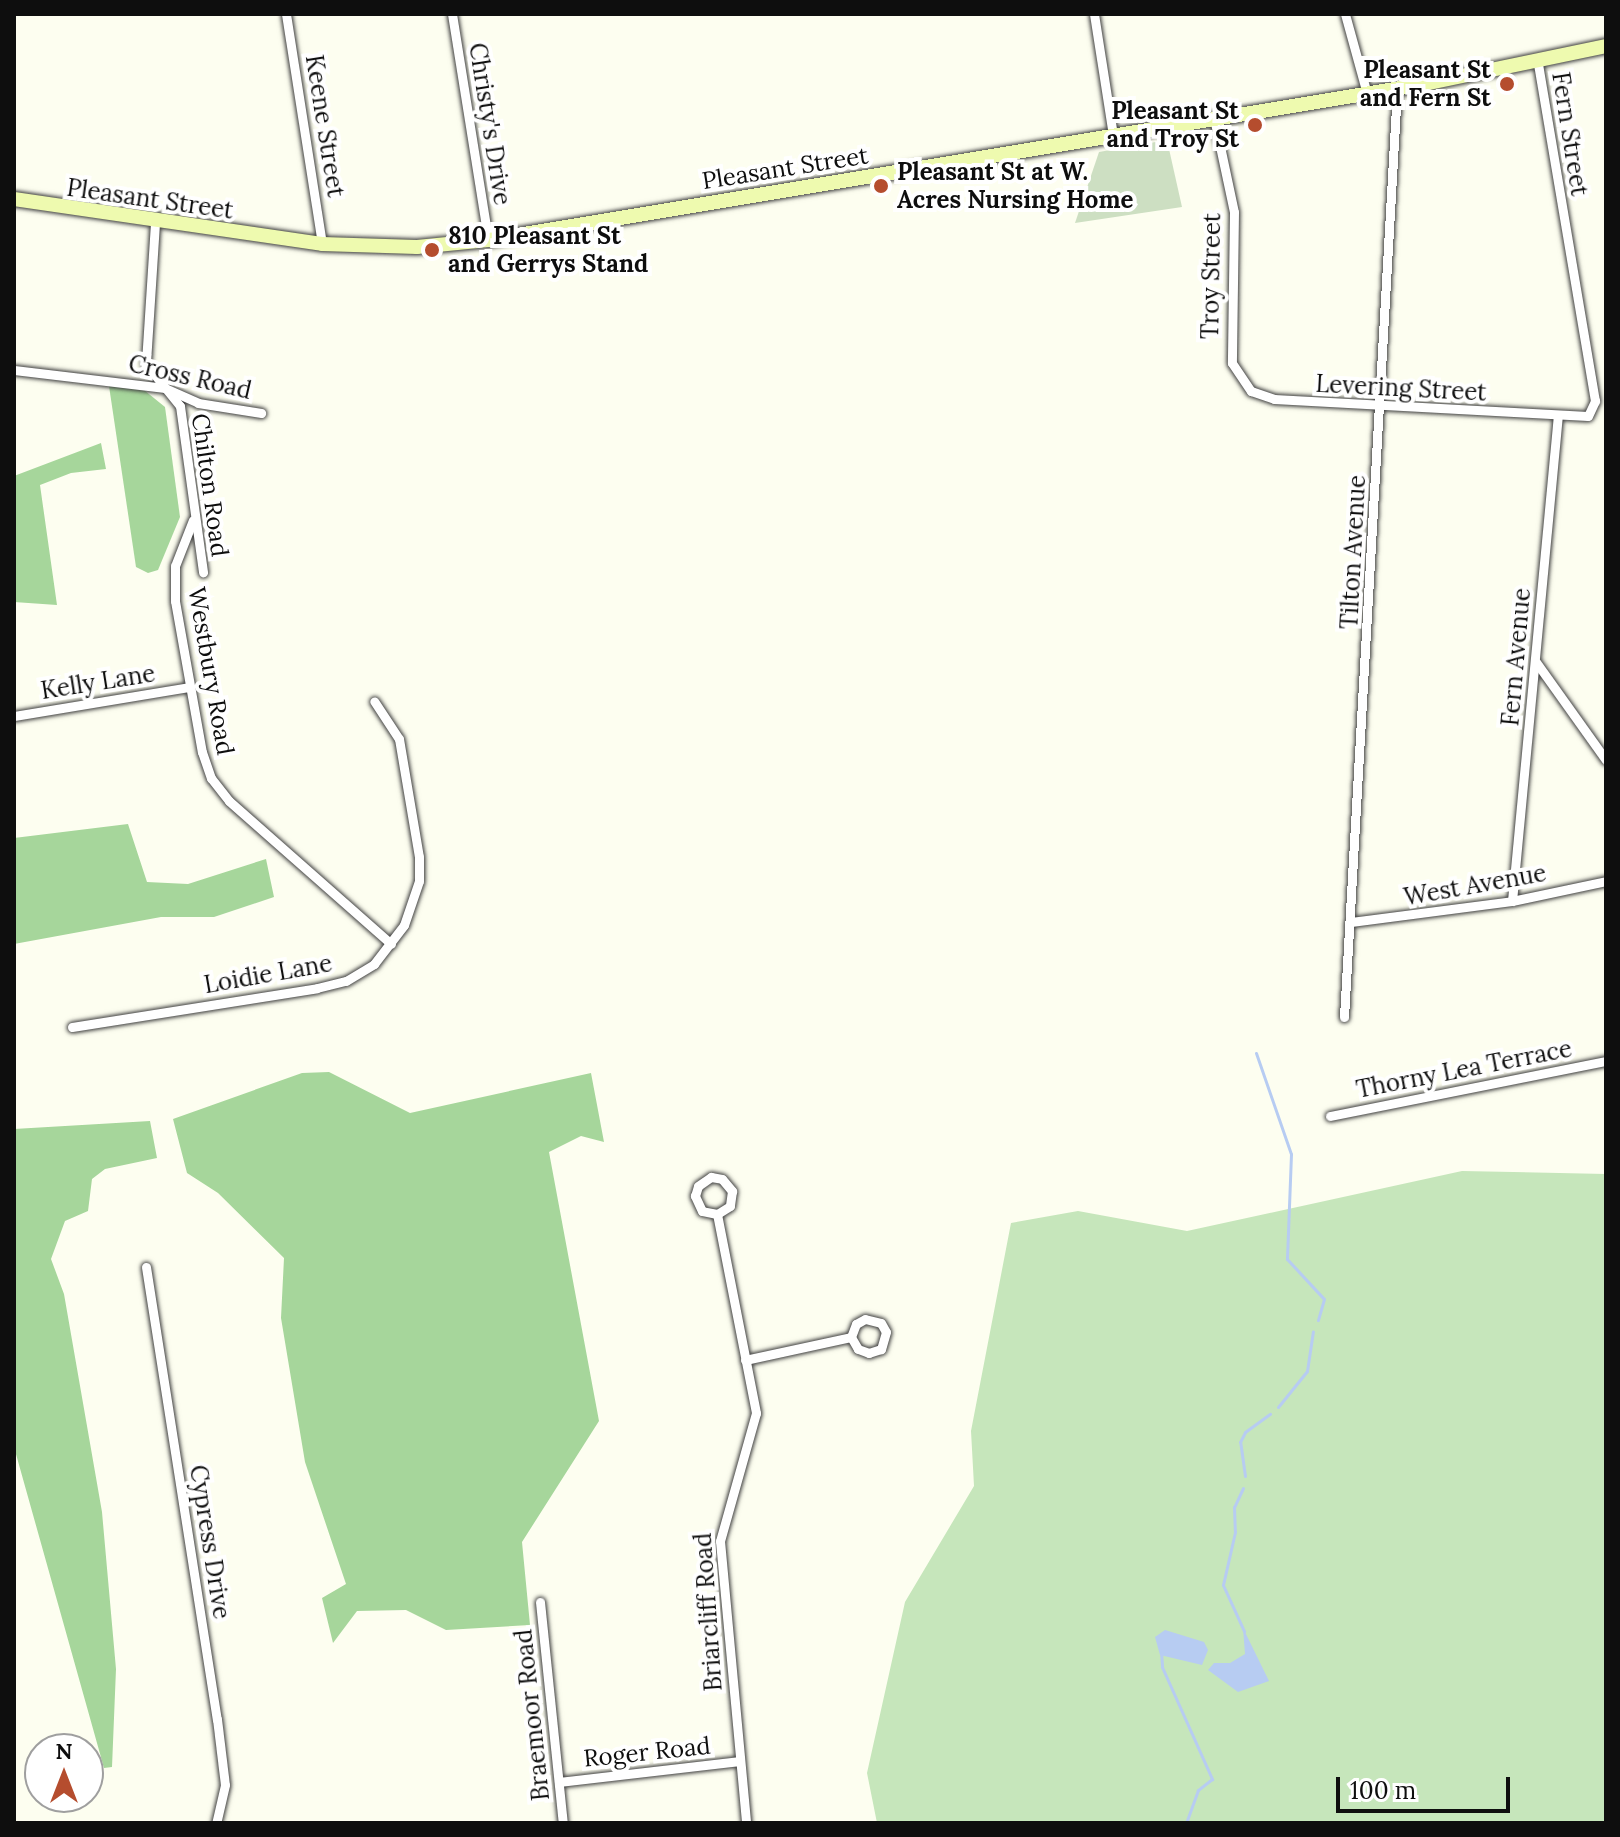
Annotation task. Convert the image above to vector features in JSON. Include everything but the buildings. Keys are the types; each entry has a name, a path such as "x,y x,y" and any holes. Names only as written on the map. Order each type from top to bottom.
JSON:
{"main road":[{"name":"Pleasant Street","path":"14,199 155,223 322,244 396,249 488,240 1397,89 1538,63 1606,46"}],"street":[{"name":"Keene Street","path":"286,14 322,244"},
{"name":"Christy's Drive","path":"452,14 488,240"},
{"path":"1094,14 1113,136"},
{"path":"1345,14 1367,94"},
{"name":"Fern Street","path":"1538,63 1595,401 1588,416 1558,417"},
{"name":"Tilton Avenue","path":"1344,1017 1397,89"},
{"name":"Troy Street","path":"1214,118 1234,212 1232,363 1245,385"},
{"name":"Chilton Road","path":"155,223 146,364 180,406 193,520 203,572"},
{"name":"Cross Road","path":"14,370 165,388 198,403 261,413"},
{"name":"Levering Street","path":"1245,385 1274,399 1558,417"},
{"name":"Fern Avenue","path":"1512,901 1558,417"},
{"name":"Westbury Road","path":"193,520 175,566 175,601 202,752 220,790 391,944"},
{"path":"1536,661 1606,760"},
{"name":"Kelly Lane","path":"14,716 189,687"},
{"name":"Loidie Lane","path":"72,1027 346,981 374,964 391,944 414,902 419,857 399,739 374,701"},
{"name":"West Avenue","path":"1351,922 1512,901 1606,881"},
{"name":"Thorny Lea Terrace","path":"1330,1116 1606,1061"},
{"name":"Briarcliff Road","path":"711,1177 722,1179 732,1191 730,1206 717,1214 702,1211 695,1196 698,1186 711,1177"},
{"name":"Briarcliff Road","path":"717,1214 755,1428 733,1482 720,1541 746,1823"},
{"name":"Cypress Drive","path":"146,1267 217,1719 225,1785 216,1823"},
{"path":"745,1360 851,1337"},
{"name":"Braemoor Road","path":"540,1602 563,1823"},
{"name":"Roger Road","path":"559,1782 740,1761"}],"green space":[{"path":"1167,140 1182,207 1075,223 1099,152"},
{"path":"109,386 144,390 165,407 180,517 158,570 148,573 136,567"},
{"path":"101,443 106,469 71,473 40,485 57,605 14,602 14,476"},
{"path":"128,824 147,882 188,884 266,859 274,897 214,917 161,917 14,944 14,838"},
{"path":"329,1072 410,1113 591,1073 604,1142 581,1136 549,1152 599,1421 522,1542 530,1625 446,1630 406,1610 357,1611 333,1643 322,1598 346,1584 305,1462 281,1318 284,1258 218,1193 187,1173 173,1119 302,1073"},
{"path":"150,1121 157,1158 105,1169 92,1179 88,1211 65,1221 51,1259 64,1294 102,1512 116,1669 112,1767 104,1768 104,1733 94,1733 14,1447 14,1129"},
{"path":"1462,1171 1606,1174 1606,1823 877,1823 867,1773 905,1602 974,1486 971,1431 1011,1223 1078,1211 1187,1231"}],"water":[{"path":"1243,1628 1269,1681 1238,1692 1208,1670 1214,1663 1230,1663 1245,1654"},
{"path":"1165,1630 1204,1642 1208,1650 1202,1665 1160,1655 1155,1637"}],"waterway":[{"path":"1256,1053 1291,1154 1287,1259 1324,1299 1318,1320"},
{"path":"1278,1407 1307,1371 1313,1331"},
{"path":"1245,1476 1240,1442 1245,1432 1270,1414"},
{"path":"1243,1488 1234,1507 1235,1532 1223,1585 1244,1631"},
{"path":"1161,1651 1162,1667 1212,1779 1198,1790 1186,1823"}],"place":[{"name":"Pleasant St and Fern St","path":"1507,84"},
{"name":"Pleasant St and Troy St","path":"1255,125"},
{"name":"Pleasant St at W. Acres Nursing Home","path":"881,186"},
{"name":"810 Pleasant St and Gerrys Stand","path":"432,250"}]}
